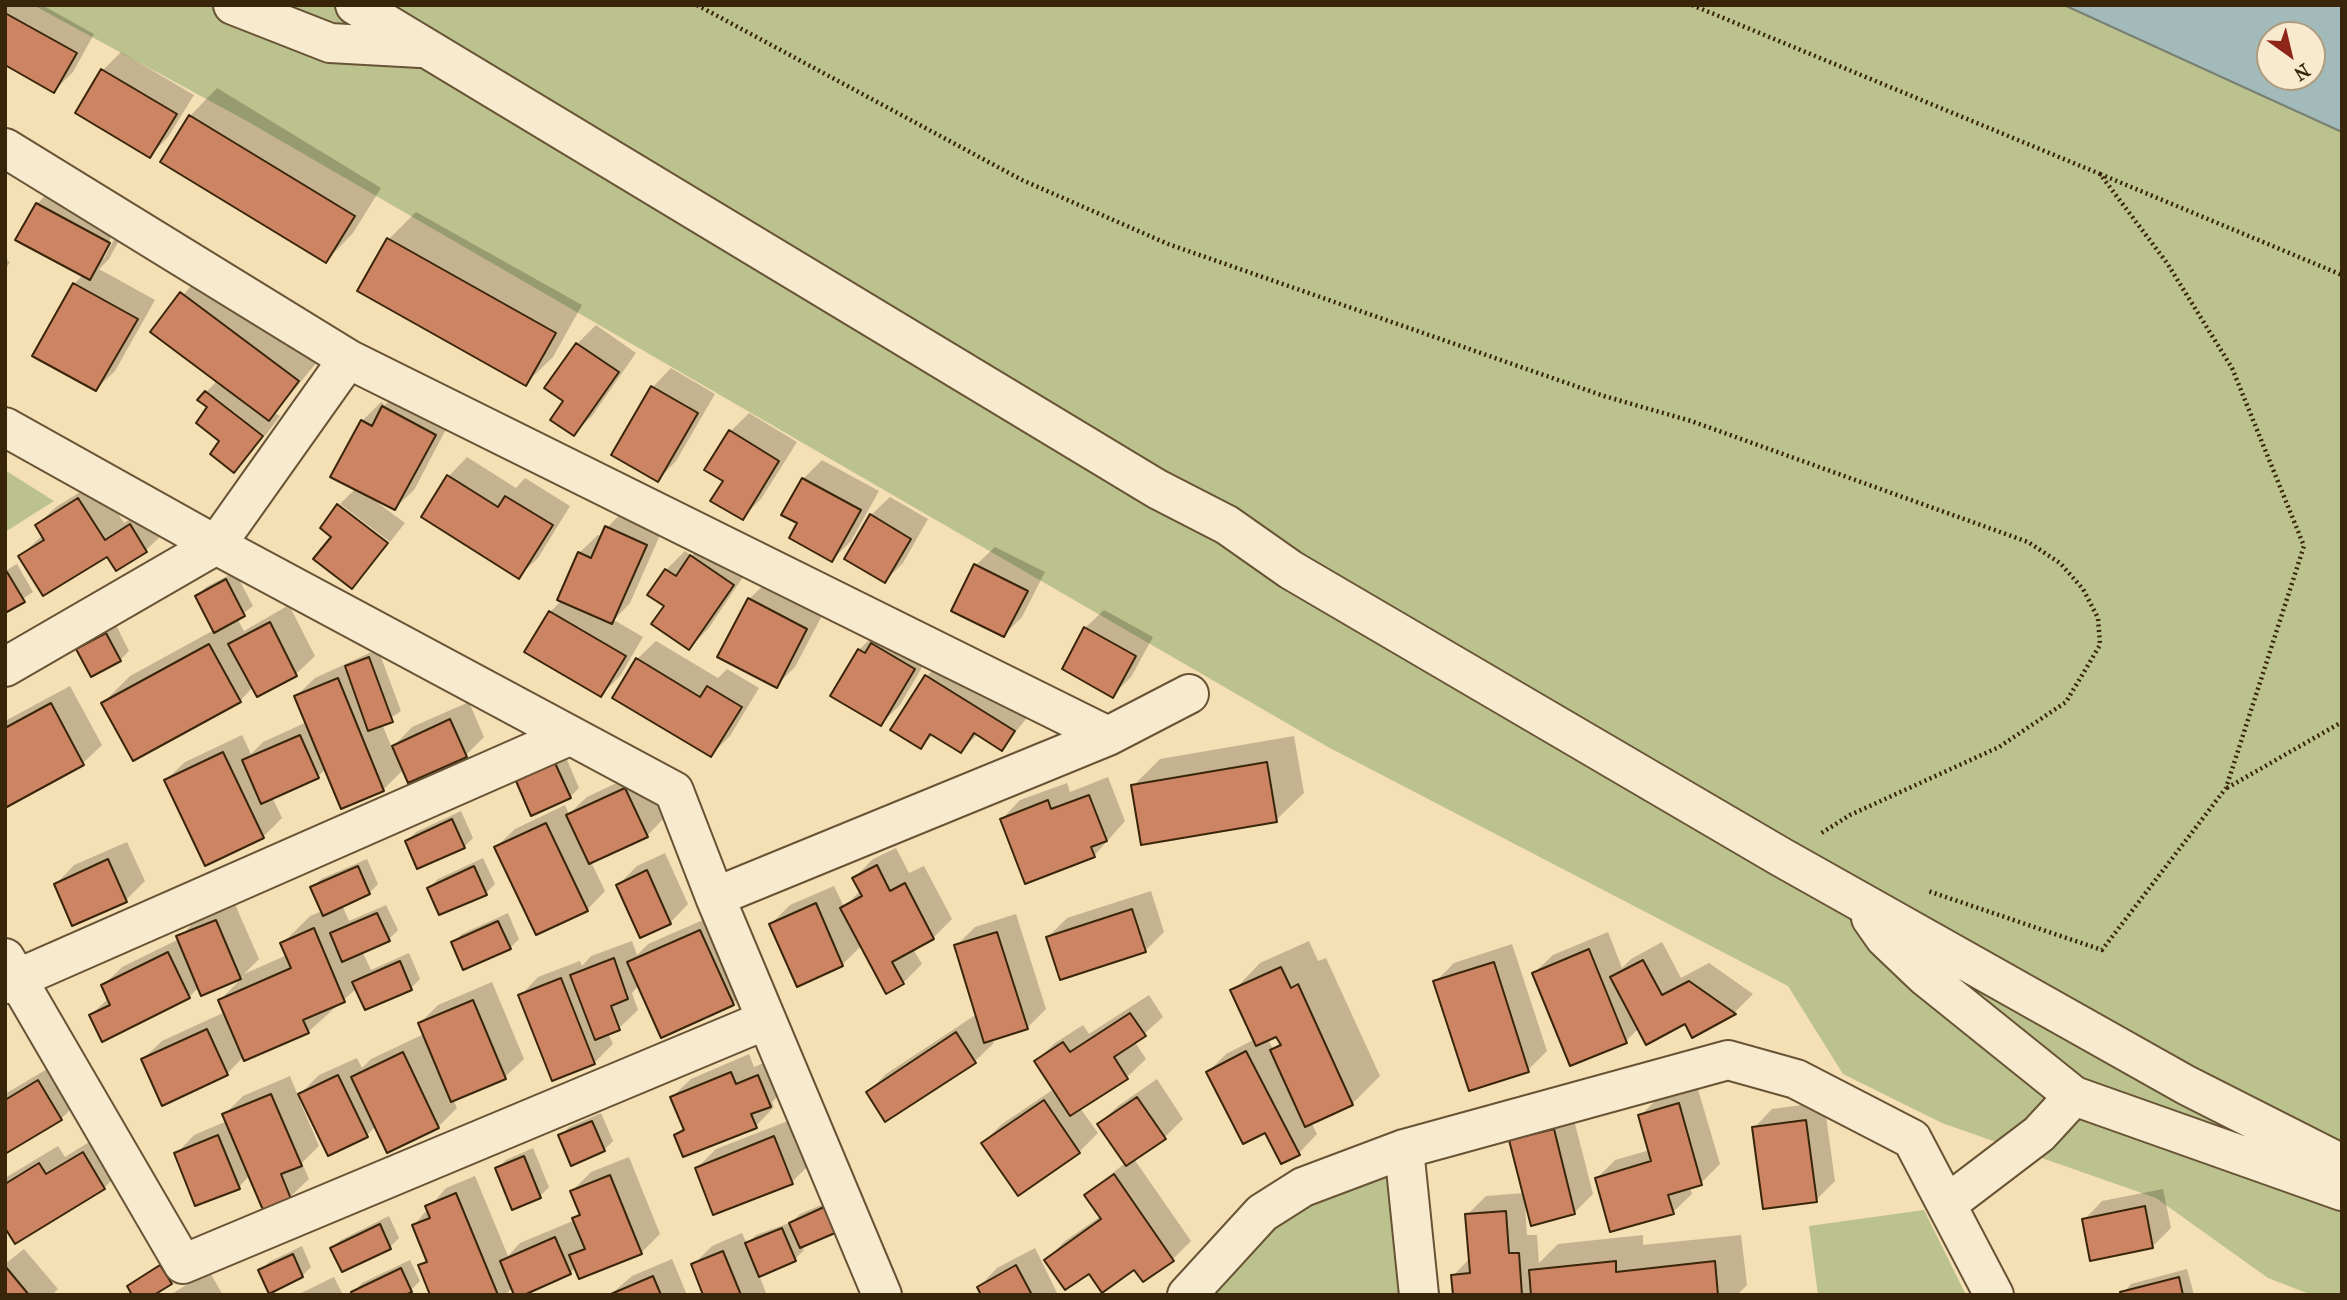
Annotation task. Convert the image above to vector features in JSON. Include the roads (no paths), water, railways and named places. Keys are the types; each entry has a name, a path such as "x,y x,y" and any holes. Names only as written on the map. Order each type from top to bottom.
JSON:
{"street":[{"path":"233,5 330,43 427,49"},
{"path":"355,5 1157,489 1227,525 1291,570 1781,857 2186,1085 2342,1164"},
{"path":"5,148 348,359 1108,736"},
{"path":"5,667 216,545 348,359"},
{"path":"5,428 216,545 674,791 879,1294"},
{"path":"715,897 1108,736 1189,694"},
{"path":"569,736 10,974 183,1264 766,1020"},
{"path":"1860,902 1885,938 1926,977 2074,1096 2342,1191"},
{"path":"1187,1295 1262,1213 1303,1187 1404,1149 1728,1060 1796,1079 1912,1139 1994,1295"},
{"path":"1947,1204 2039,1133 2074,1096"},
{"path":"1404,1149 1419,1295"}],"water":[{"path":"2064,5 2342,5 2342,132"}]}
